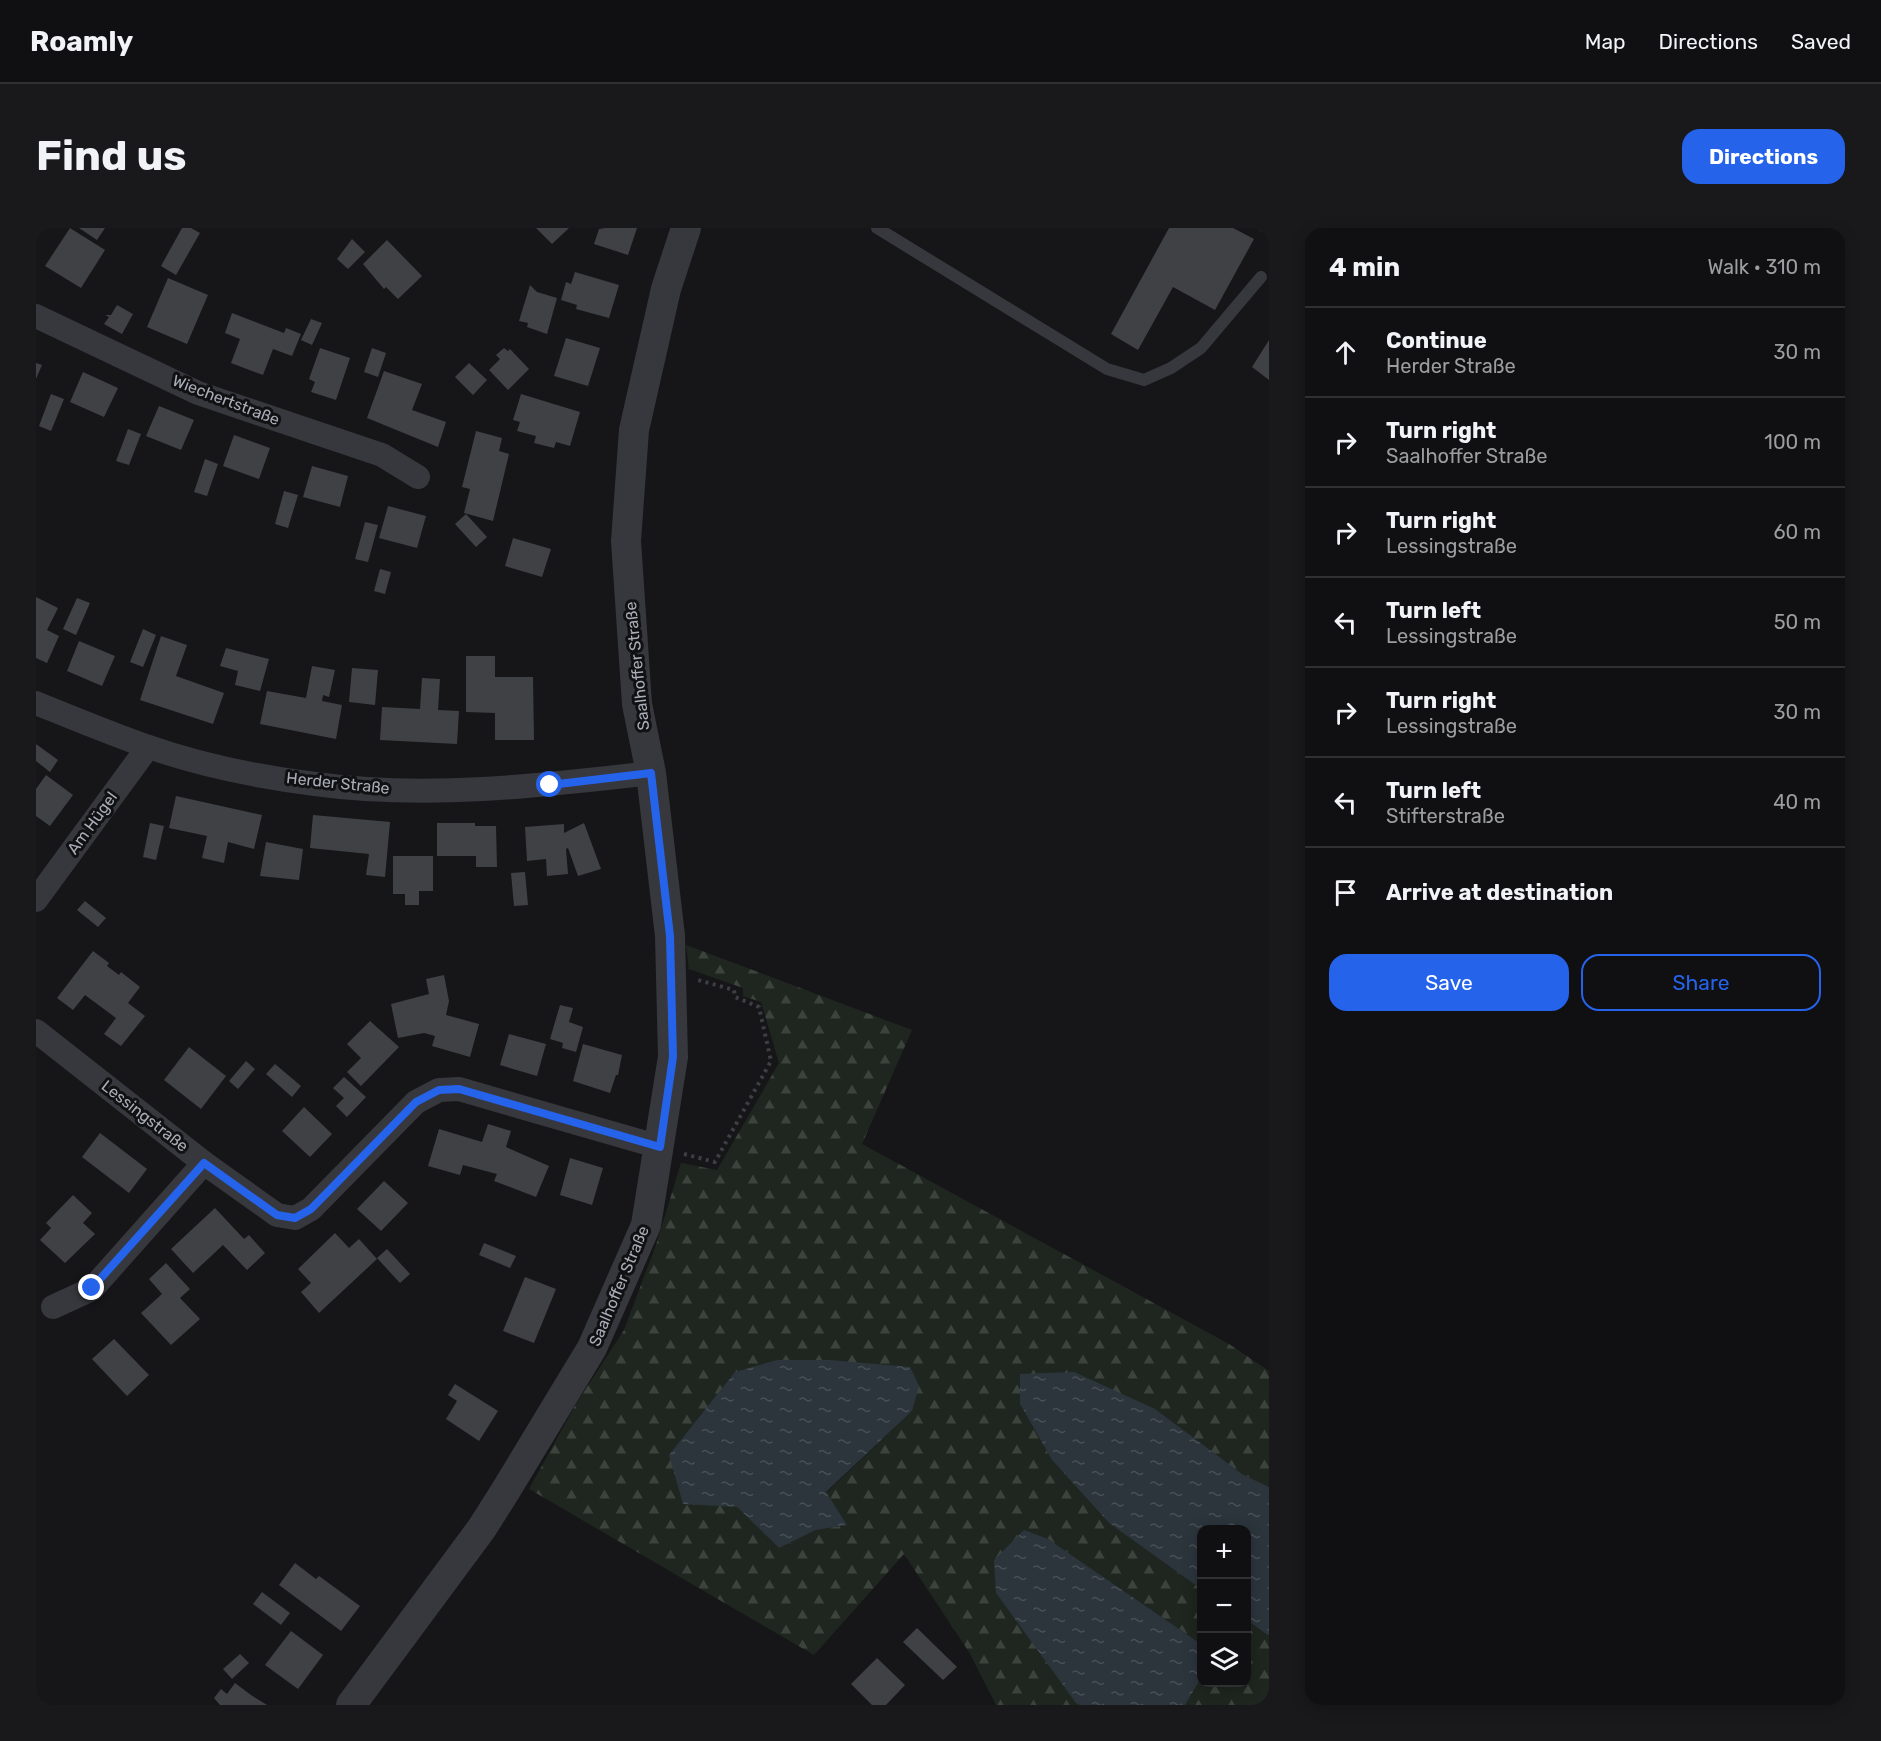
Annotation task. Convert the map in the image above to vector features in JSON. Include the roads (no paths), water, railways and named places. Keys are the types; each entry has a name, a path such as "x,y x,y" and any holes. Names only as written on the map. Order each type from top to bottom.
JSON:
{"street":[{"name":"Saalhoffer Straße","path":"351,1705 482,1528 592,1348 646,1225 673,1057 670,936 651,773 637,704 626,541 634,430 666,289 686,228"},
{"name":"Wiechertstraße","path":"36,316 198,393 382,455 418,477"},
{"name":"Herder Straße","path":"36,703 148,747 230,768 316,784 433,791 550,785 651,773"},
{"name":"Am Hügel","path":"36,900 148,747"},
{"name":"Lessingstraße","path":"36,1031 204,1163 277,1215 295,1218 311,1209 416,1102 439,1090 459,1089 660,1147"},
{"path":"53,1307 92,1288 204,1163"}],"lane":[{"path":"877,228 1107,369 1144,380 1171,369 1201,348 1261,277"}],"water":[{"path":"777,1360 830,1360 910,1367 919,1386 912,1411 826,1492 847,1525 816,1530 779,1548 737,1507 683,1504 669,1455 735,1372"},
{"path":"1074,1372 1155,1409 1242,1474 1269,1487 1269,1636 1251,1623 1251,1525 1197,1525 1197,1586 1109,1523 1052,1460 1020,1404 1020,1374"},
{"path":"1024,1530 1048,1539 1197,1641 1197,1685 1185,1705 1080,1705 1076,1703 996,1593 994,1560"}]}
